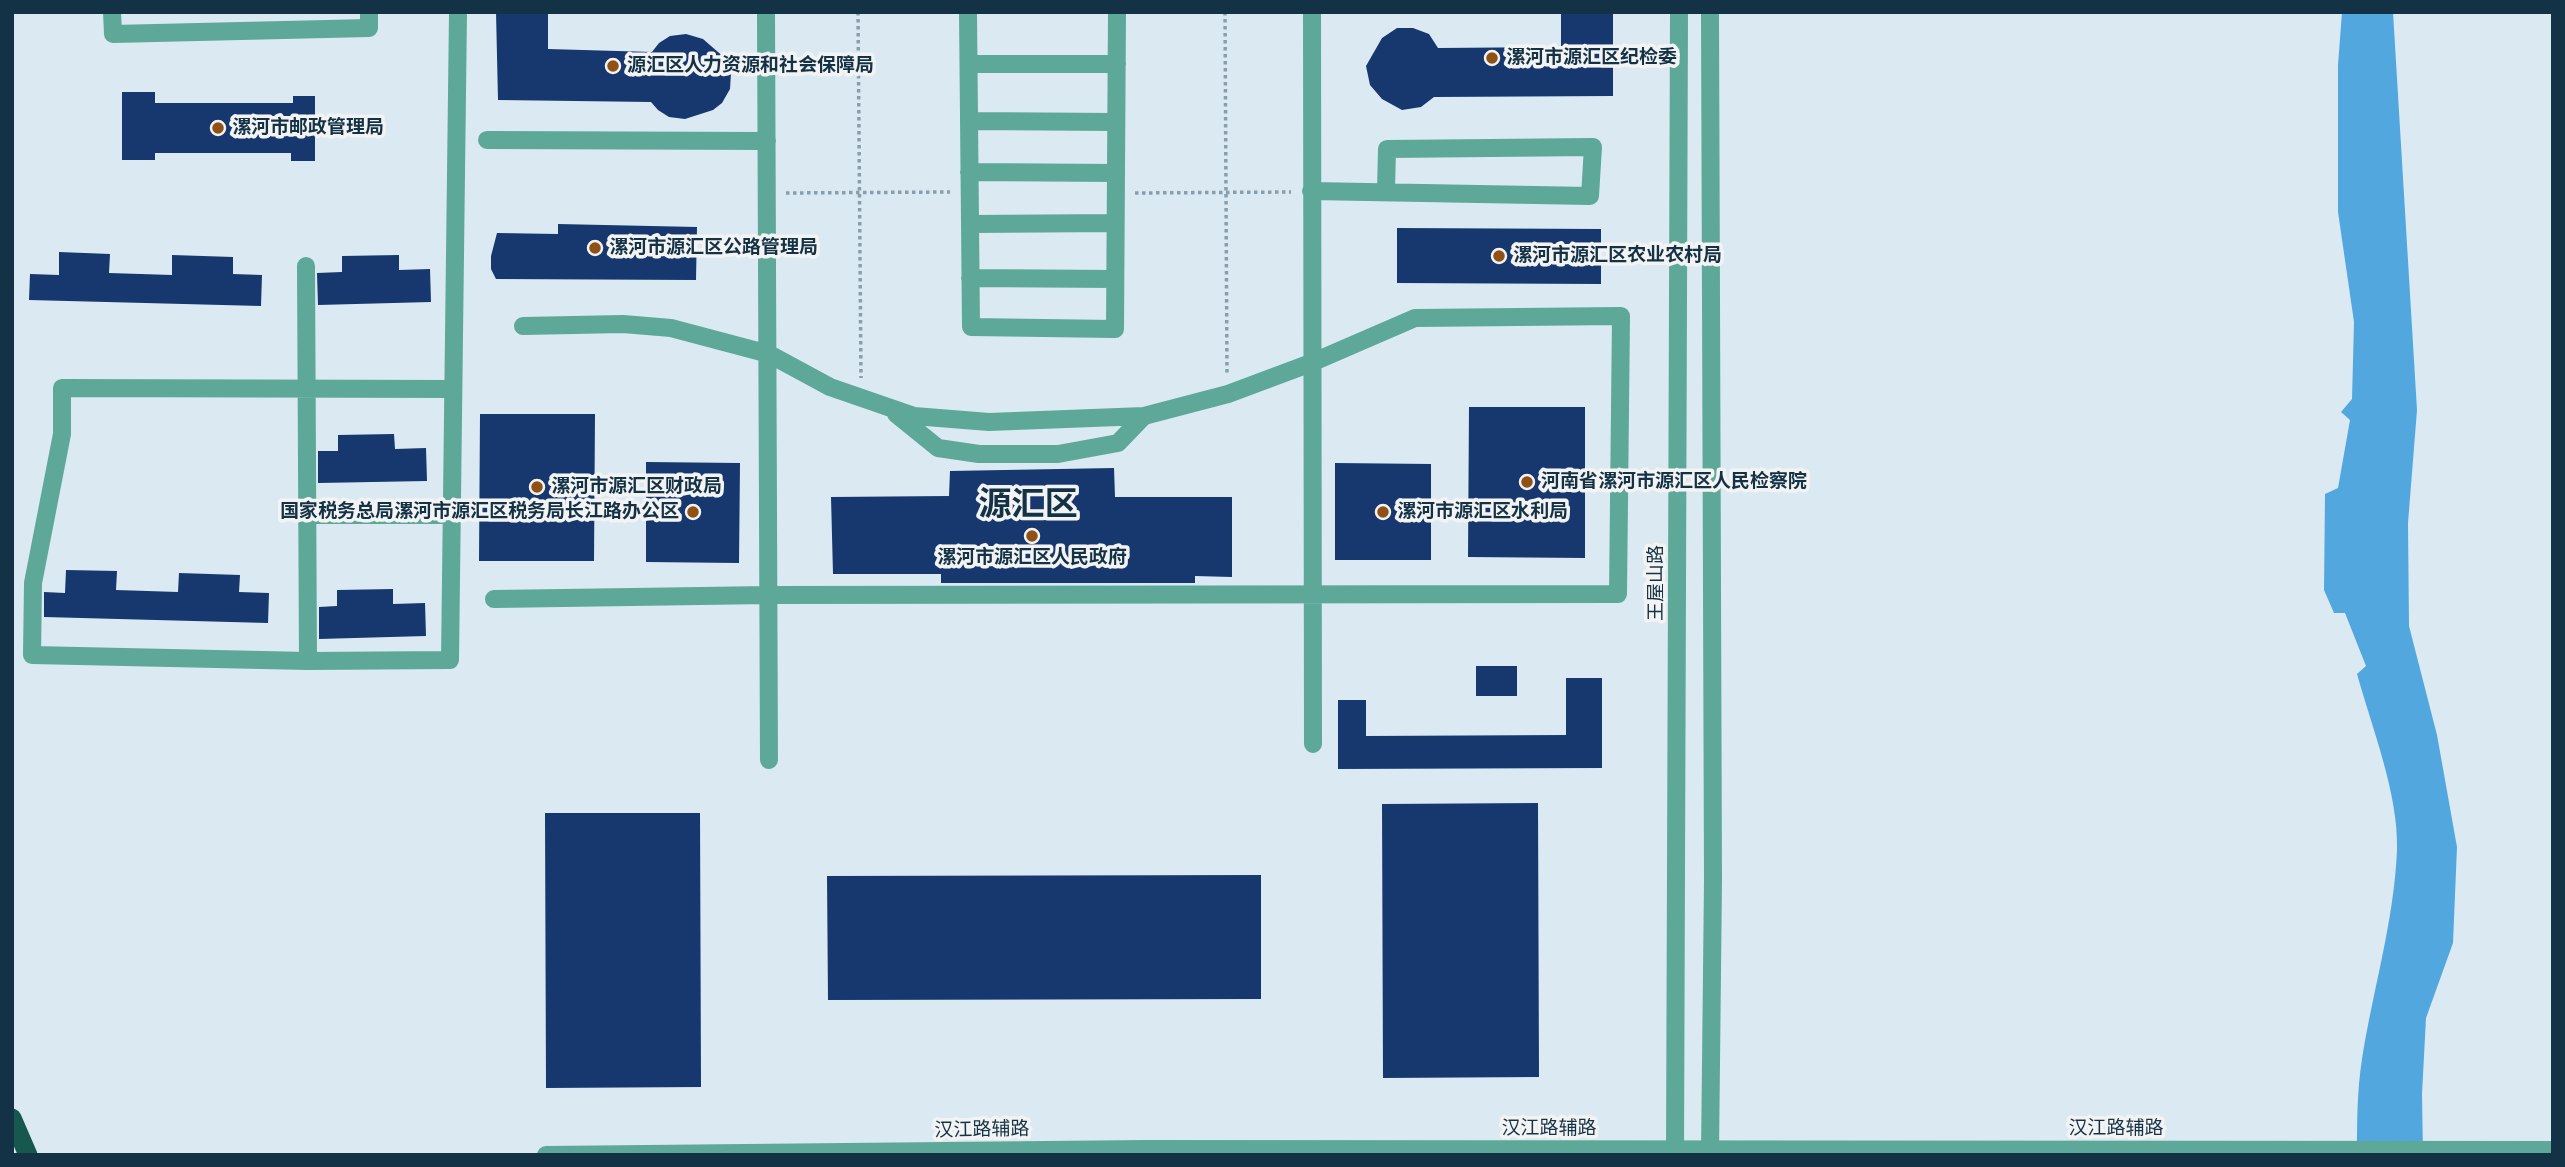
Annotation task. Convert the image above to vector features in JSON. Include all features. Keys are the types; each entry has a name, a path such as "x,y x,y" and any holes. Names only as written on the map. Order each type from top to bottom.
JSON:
{"highway":[{"path":"12,1118 28,1155"}],"street":[{"path":"112,12 113,34 369,28 369,12"},
{"path":"241,12 241,31"},
{"path":"453,389 62,388 62,434 33,583 32,654 308,662 450,660 458,12"},
{"path":"766,12 769,760"},
{"path":"968,12 971,327 1115,329 1117,12"},
{"path":"1312,12 1313,744"},
{"name":"王屋山路","path":"1675,1153 1679,12"},
{"path":"1710,12 1713,880 1710,1153"},
{"path":"969,64 1117,64"},
{"path":"969,121 1116,122"},
{"path":"487,140 767,141"},
{"path":"1311,191 1590,195 1593,147 1387,149 1386,191"},
{"path":"970,172 1116,173"},
{"path":"970,224 1115,223"},
{"path":"306,266 308,662"},
{"path":"970,278 1115,279"},
{"path":"494,599 769,595 1618,594 1621,316 1415,318 1311,363 1228,394 1143,416 989,422 914,416 830,387 769,354 671,328 623,324 523,326"},
{"path":"886,406 938,448 979,454 1058,454 1118,443 1143,416"},
{"path":"307,515 452,515"},
{"name":"汉江路辅路","path":"546,1155 1145,1149 1675,1153 2344,1148 2553,1150"}],"path":[{"path":"858,12 861,398"},
{"path":"1225,12 1228,394"},
{"path":"1116,193 1311,191"},
{"path":"768,193 970,192"}],"water":[{"path":"2342,12 2393,12 2417,410 2408,523 2409,626 2437,735 2457,847 2453,943 2426,1018 2422,1094 2423,1155 2357,1155 2360,1071 2388,929 2397,850 2394,807 2389,784 2357,674 2366,666 2345,613 2334,613 2324,590 2325,494 2338,488 2350,420 2341,412 2352,399 2354,322 2338,212 2338,65"}],"building":[{"name":"源汇区人力资源和社会保障局","path":"496,12 548,12 548,49 652,52 670,36 686,34 703,39 726,59 731,73 730,89 722,103 713,110 685,119 669,117 651,102 498,100"},
{"name":"漯河市源汇区纪检委","path":"1561,12 1613,12 1613,96 1434,97 1421,107 1402,110 1382,99 1370,85 1366,66 1382,38 1397,28 1413,28 1429,34 1438,48 1561,47"},
{"name":"漯河市邮政管理局","path":"122,92 155,92 155,103 293,103 293,96 315,96 315,161 291,161 291,153 155,153 155,160 122,160"},
{"name":"漯河市源汇区公路管理局","path":"558,224 697,227 696,280 496,279 491,269 491,256 497,233 558,234"},
{"name":"漯河市源汇区农业农村局","path":"1397,228 1601,229 1601,284 1397,283"},
{"path":"59,252 110,254 109,273 172,275 172,255 233,257 233,274 262,275 261,306 29,300 30,274 59,275"},
{"path":"399,255 399,270 430,269 431,302 318,305 317,273 342,272 342,256"},
{"name":"河南省漯河市源汇区人民检察院","path":"1469,407 1585,407 1585,558 1468,557"},
{"name":"漯河市源汇区财政局","path":"480,414 595,414 594,561 479,561"},
{"path":"394,434 395,449 426,448 427,481 318,483 318,451 338,451 338,435"},
{"name":"国家税务总局漯河市源汇区税务局长江路办公区","path":"646,462 740,463 739,563 646,562"},
{"name":"漯河市源汇区水利局","path":"1335,463 1431,464 1431,560 1335,560"},
{"name":"漯河市源汇区人民政府","path":"1114,468 1115,497 1232,497 1232,577 1195,576 1195,583 941,583 941,574 833,574 831,497 949,496 950,471"},
{"path":"66,570 117,571 116,590 178,592 179,573 240,575 239,592 269,593 268,623 44,617 44,592 65,593"},
{"path":"393,589 393,604 425,603 426,636 319,639 319,607 337,606 337,590"},
{"path":"1476,666 1517,666 1517,696 1476,696"},
{"path":"1566,678 1602,678 1602,768 1338,769 1338,700 1366,700 1366,736 1566,735"},
{"path":"1538,803 1539,1077 1383,1078 1382,804"},
{"path":"545,813 700,813 701,1087 546,1088"},
{"path":"1261,875 1261,999 828,1000 827,876"}],"place":[{"name":"漯河市源汇区纪检委","path":"1492,58"},
{"name":"源汇区人力资源和社会保障局","path":"613,66"},
{"name":"漯河市邮政管理局","path":"218,128"},
{"name":"漯河市源汇区公路管理局","path":"595,248"},
{"name":"漯河市源汇区农业农村局","path":"1499,256"},
{"name":"河南省漯河市源汇区人民检察院","path":"1527,482"},
{"name":"漯河市源汇区财政局","path":"537,487"},
{"name":"国家税务总局漯河市源汇区税务局长江路办公区","path":"693,512"},
{"name":"漯河市源汇区水利局","path":"1383,512"},
{"name":"漯河市源汇区人民政府","path":"1032,536"}],"district":[{"name":"源汇区","path":"1028,506"}]}
